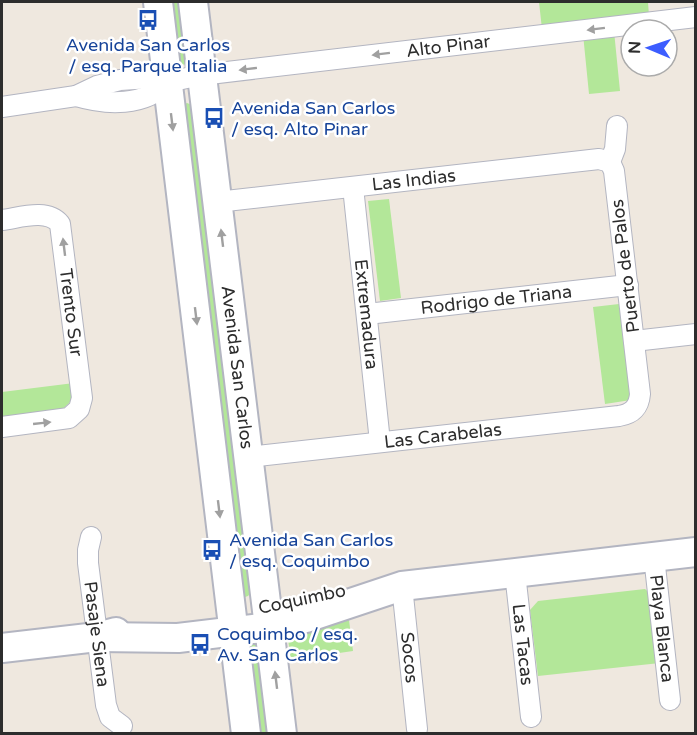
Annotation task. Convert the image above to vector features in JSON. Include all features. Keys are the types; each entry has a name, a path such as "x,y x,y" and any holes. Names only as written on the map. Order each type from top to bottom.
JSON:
{"main road":[{"name":"Avenida San Carlos","path":"158,2 246,734"},
{"name":"Avenida San Carlos","path":"193,2 282,734"},
{"name":"Coquimbo","path":"2,648 97,637 172,620 232,622 268,618 357,587 402,586 696,552"}],"street":[{"name":"Alto Pinar","path":"168,82 201,75 696,17"},
{"path":"4,105 76,96 111,102 139,99 152,95 168,82"},
{"name":"Puerto de Palos","path":"617,126 615,149 610,162 614,171 640,394 636,408"},
{"name":"Las Indias","path":"217,202 599,159 610,162"},
{"name":"Extremadura","path":"353,187 380,442"},
{"name":"Trento Sur","path":"2,220 44,215 55,219 60,225 82,392 79,409 75,414 63,420 2,427"},
{"name":"Rodrigo de Triana","path":"367,314 628,285"},
{"path":"634,340 696,334"},
{"name":"Las Carabelas","path":"248,457 619,416 636,408"},
{"name":"Pasaje Siena","path":"91,537 87,556 107,711 115,722 122,726"},
{"name":"Playa Blanca","path":"654,557 670,700"},
{"name":"Las Tacas","path":"515,573 531,717"},
{"name":"Socos","path":"402,586 417,729"}],"green space":[{"path":"169,2 186,2 190,65 179,64"},
{"path":"539,2 648,2 649,16 619,18 619,20 613,21 620,91 589,94 582,24 542,29"},
{"path":"187,103 192,105 251,593 242,598 180,106"},
{"path":"389,199 401,298 380,301 368,201"},
{"path":"619,304 631,400 605,404 593,307"},
{"path":"74,383 72,398 69,404 62,409 2,417 2,392"},
{"path":"645,589 653,596 660,663 538,676 530,610 538,601"},
{"path":"349,620 353,651 291,660 288,639"},
{"path":"257,639 276,733 258,733 248,649 250,642"}],"place":[{"name":"Avenida San Carlos / esq. Parque Italia","path":"148,20"},
{"name":"Avenida San Carlos / esq. Alto Pinar","path":"214,118"},
{"name":"Avenida San Carlos / esq. Coquimbo","path":"212,550"},
{"name":"Coquimbo / esq. Av. San Carlos","path":"200,644"}]}
